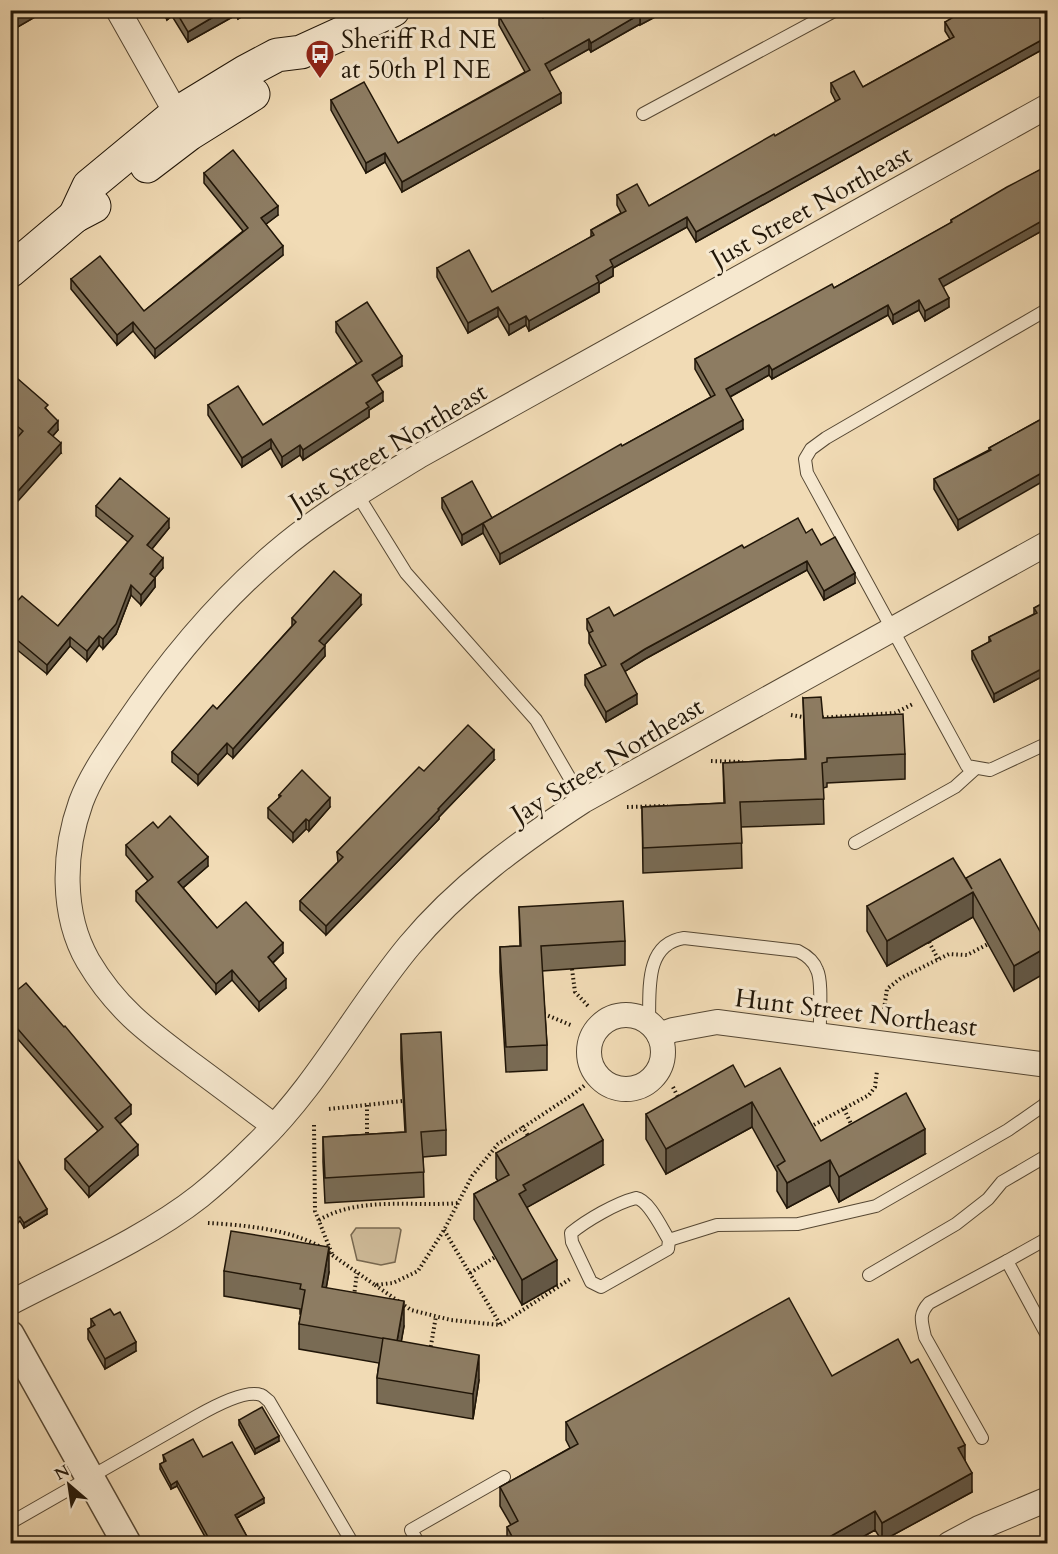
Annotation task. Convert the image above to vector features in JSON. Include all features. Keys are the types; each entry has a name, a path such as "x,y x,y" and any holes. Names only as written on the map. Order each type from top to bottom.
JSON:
{"main road":[{"path":"10,271 75,216 89,186 183,124 244,72 277,55 301,52 393,10"}],"street":[{"path":"118,10 183,124"},
{"name":"Just Street Northeast","path":"274,1126 141,1026 111,995 87,959 74,926 68,890 68,854 82,801 98,767 150,689 221,606 256,571 297,536 357,494 429,450 1047,106"},
{"name":"Jay Street Northeast","path":"10,1303 130,1240 190,1203 221,1178 302,1095 388,973 430,921 493,865 533,834 583,801 1047,543"},
{"name":"Hunt Street Northeast","path":"654,1028 717,1022 1047,1065"},
{"path":"10,1335 127,1544"},
{"path":"949,1544 983,1536 1047,1499"}],"lane":[{"path":"643,114 836,10"},
{"path":"1047,309 826,438 811,449 805,459 807,473 967,766 990,770 1047,743"},
{"path":"357,494 406,573 536,720 583,801"},
{"path":"855,843 955,787 976,768"},
{"path":"654,1028 651,977 655,962 662,947 673,940 684,938 798,951 805,954 814,963 819,973 819,1036"},
{"path":"669,1240 717,1225 798,1224 876,1206 1008,1130 1044,1105 1047,1099"},
{"path":"869,1275 956,1224 988,1199 1002,1182 1047,1155"},
{"path":"642,1199 669,1240 668,1249 601,1287 591,1281 572,1242 571,1233 627,1201 642,1199"},
{"path":"982,1438 925,1337 921,1320 922,1310 929,1303 1047,1238"},
{"path":"1007,1261 1047,1337"},
{"path":"10,1523 224,1402 251,1394 261,1395 269,1401 353,1544"},
{"path":"418,1544 411,1530 504,1477"}],"path":[{"path":"790,715 811,718 895,713 928,695"},
{"path":"848,716 848,724"},
{"path":"708,761 748,762"},
{"path":"624,807 675,806"},
{"path":"928,942 938,959"},
{"path":"885,1009 887,988 901,978 949,954 967,955 988,944"},
{"path":"572,969 575,992 588,1006"},
{"path":"544,1014 573,1026"},
{"path":"802,1132 869,1095 875,1087 877,1071"},
{"path":"375,1285 393,1283 418,1270 444,1230 472,1176 498,1144 585,1085"},
{"path":"673,1087 682,1107"},
{"path":"329,1109 403,1101"},
{"path":"367,1105 367,1148"},
{"path":"844,1109 857,1135"},
{"path":"314,1125 315,1211 332,1255"},
{"path":"522,1126 534,1145"},
{"path":"319,1220 333,1212 383,1203 430,1205 458,1203"},
{"path":"208,1223 232,1224 301,1237 332,1255 411,1310 451,1320 500,1325 585,1270"},
{"path":"444,1230 500,1325"},
{"path":"470,1273 495,1257"},
{"path":"352,1306 357,1273"},
{"path":"428,1359 436,1316"}],"shaded area":[{"path":"356,1228 399,1228 401,1230 395,1262 381,1265 357,1260 351,1235"}],"building":[{"path":"12,10 29,10 16,18"},
{"path":"175,10 225,10 188,32"},
{"path":"508,10 539,10 543,18 555,10 650,10 591,43 589,39 545,64 561,93 402,182 385,153 366,163 331,100 364,82 398,143 530,70 499,16"},
{"path":"965,10 986,10 990,17 1001,10 1047,10 1047,37 696,232 687,217 610,260 613,266 596,276 599,282 529,321 526,316 509,325 498,307 468,323 437,268 469,250 492,292 594,235 591,230 626,211 617,195 637,184 649,206 840,99 831,83 854,71 863,87 954,37 945,22"},
{"path":"233,150 278,206 261,218 283,246 155,349 133,322 117,335 71,279 100,256 144,311 248,228 204,173"},
{"path":"1047,166 1047,218 939,279 949,298 925,311 919,300 893,315 888,305 772,370 769,365 726,389 743,420 500,554 483,523 621,444 622,446 715,395 695,359 832,284 834,288"},
{"path":"367,302 402,356 372,375 383,392 366,403 369,407 303,450 300,445 282,457 271,439 242,458 208,405 238,386 263,425 362,361 336,322"},
{"path":"10,372 48,405 45,408 58,421 48,432 61,443 10,500 10,446 23,431 10,420"},
{"path":"1047,416 1047,470 958,520 934,479 991,450 989,448"},
{"path":"120,478 169,519 147,545 163,558 150,574 155,578 141,595 131,585 116,624 103,639 99,636 87,651 70,637 47,665 10,634 10,609 22,596 58,626 133,536 96,506"},
{"path":"472,481 492,518 462,535 442,498"},
{"path":"798,518 806,533 812,529 821,545 835,537 855,573 824,591 807,561 645,649 621,664 637,694 606,712 585,675 606,665 589,633 593,631 587,619 609,607 614,616 742,545 744,548"},
{"path":"334,571 361,595 319,641 325,646 233,749 227,743 198,775 172,752 213,705 217,709 296,622 292,618"},
{"path":"1047,601 1047,653 1042,656 1047,666 994,694 972,651 991,641 989,637 1037,613 1034,608"},
{"path":"821,697 823,718 903,714 905,754 827,758 827,762 822,763 824,799 740,802 742,843 643,848 642,807 725,803 723,763 806,759 803,698"},
{"path":"468,725 494,750 326,926 300,901 343,857 337,852 419,767 424,771"},
{"path":"302,770 330,798 309,821 306,819 293,833 268,808"},
{"path":"10,780 13,781 10,796"},
{"path":"170,816 208,857 178,882 217,928 246,902 283,943 268,957 286,979 259,1002 232,970 216,984 136,891 153,877 126,845 153,822 158,828"},
{"path":"953,858 972,889 966,878 1000,859 1047,947 1014,966 973,892 887,941 867,906"},
{"path":"623,901 625,941 541,946 547,1045 506,1047 500,947 521,946 519,907"},
{"path":"26,983 131,1105 115,1118 138,1145 89,1187 65,1159 103,1127 10,1020 10,996"},
{"path":"441,1032 446,1130 421,1132 424,1172 325,1178 323,1137 406,1132 401,1034"},
{"path":"733,1065 745,1087 780,1068 821,1141 906,1093 925,1129 839,1177 830,1160 787,1183 777,1166 785,1161 752,1102 666,1149 646,1114"},
{"path":"583,1104 603,1140 523,1185 526,1190 519,1194 557,1260 522,1280 474,1194 509,1175 496,1153"},
{"path":"15,1155 47,1209 24,1223 20,1217 18,1218 10,1204 10,1158"},
{"path":"231,1231 329,1247 322,1287 404,1301 397,1341 299,1324 305,1290 300,1289 301,1284 224,1271"},
{"path":"789,1298 832,1376 898,1339 911,1363 918,1359 965,1445 958,1448 972,1473 882,1523 875,1511 817,1544 516,1544 507,1527 518,1521 500,1487 578,1444 566,1422"},
{"path":"110,1309 114,1315 120,1312 136,1342 105,1359 88,1329 95,1325 91,1319"},
{"path":"383,1338 479,1355 473,1394 377,1378"},
{"path":"262,1407 279,1436 255,1449 239,1420"},
{"path":"193,1439 203,1457 232,1442 264,1498 235,1515 251,1544 212,1544 177,1481 171,1485 160,1464 166,1461 163,1455"},
{"path":"57,1540 59,1544 46,1544 50,1541 51,1543"}],"place":[{"name":"Sheriff Rd NE at 50th Pl NE","path":"320,80"}]}
